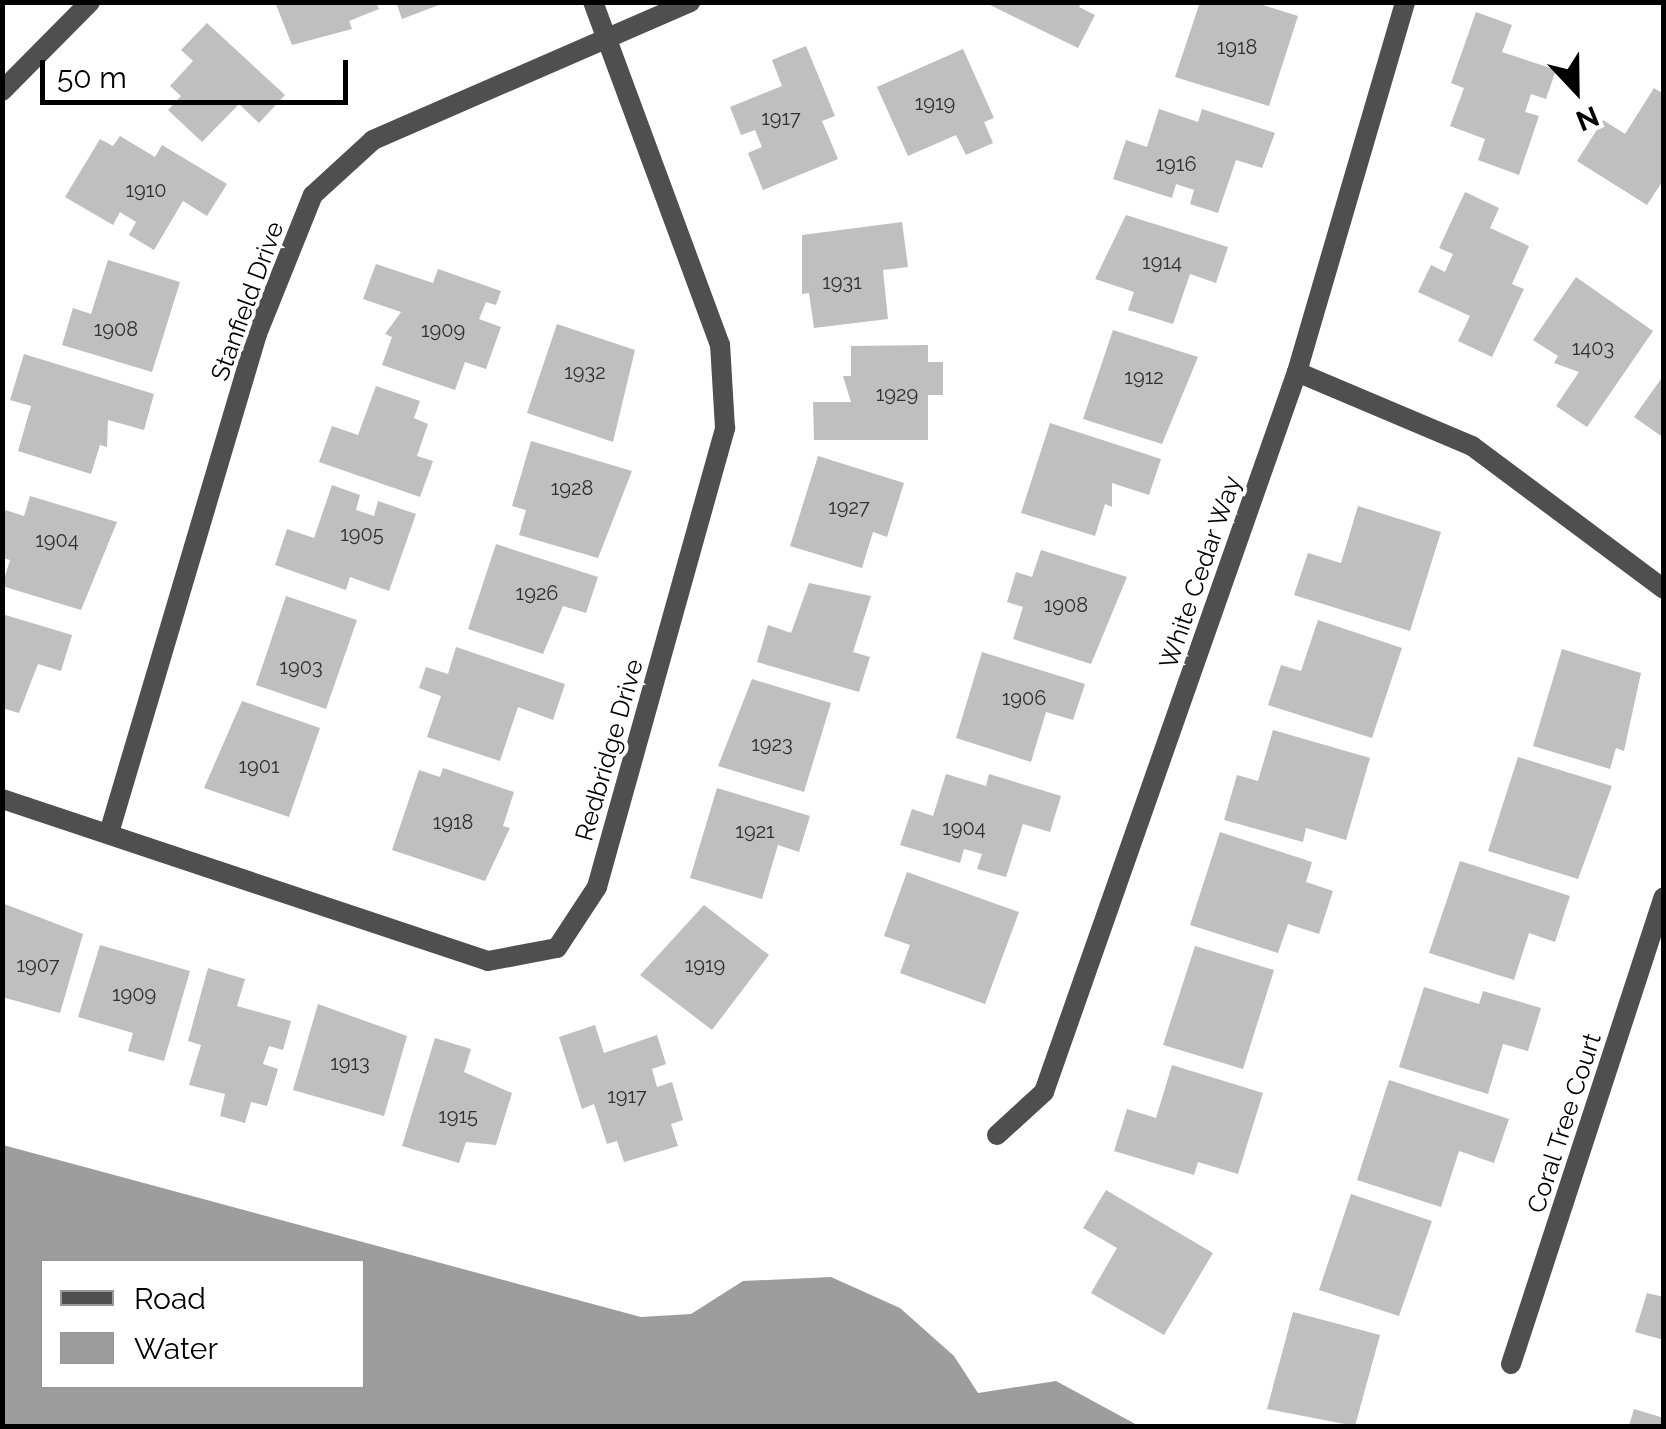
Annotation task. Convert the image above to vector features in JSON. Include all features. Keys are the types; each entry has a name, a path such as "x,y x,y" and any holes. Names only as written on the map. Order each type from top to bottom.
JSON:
{"street":[{"path":"2,91 90,2"},
{"name":"Redbridge Drive","path":"2,799 488,961 557,948 597,887 724,428 720,345 593,2"},
{"name":"Stanfield Drive","path":"109,834 257,334 313,195 372,140 690,2"},
{"name":"White Cedar Way","path":"997,1135 1044,1092 1298,372 1405,2"},
{"path":"1298,372 1472,446 1664,589"},
{"name":"Coral Tree Court","path":"1511,1364 1664,897"}],"water":[{"path":"3,1145 641,1317 691,1314 743,1281 831,1277 900,1308 954,1356 978,1393 1056,1381 1139,1426 5,1426"}],"building":[{"path":"275,2 376,2 379,9 349,21 352,29 292,45"},
{"path":"396,2 444,2 444,3 402,19"},
{"path":"984,2 1082,2 1079,7 1095,15 1078,48"},
{"path":"1200,2 1253,2 1298,16 1269,106 1175,77"},
{"path":"1476,12 1512,25 1502,52 1556,70 1546,99 1531,94 1525,112 1539,116 1519,175 1478,160 1485,139 1450,126 1464,88 1451,83"},
{"path":"207,23 285,95 259,123 239,104 202,142 168,110 181,96 170,86 193,61 181,50"},
{"path":"806,46 835,116 822,121 838,159 763,190 748,153 762,147 755,130 741,135 730,107 782,86 772,60"},
{"path":"963,49 994,118 984,122 993,143 966,155 956,135 908,156 877,87"},
{"path":"1654,88 1664,94 1664,179 1647,205 1577,161 1603,120 1625,134"},
{"path":"1159,109 1198,122 1202,109 1275,133 1262,168 1236,160 1218,213 1190,204 1194,190 1176,184 1172,198 1113,179 1126,140 1147,147"},
{"path":"120,136 155,157 162,145 227,184 207,216 183,201 154,250 129,235 136,222 120,212 113,225 65,197 100,139 113,146"},
{"path":"1465,192 1499,208 1490,228 1529,246 1512,284 1524,289 1492,357 1458,341 1470,316 1418,292 1431,265 1445,272 1453,254 1439,248"},
{"path":"1126,215 1228,247 1216,283 1190,274 1173,324 1128,310 1134,292 1095,279"},
{"path":"902,222 908,267 883,270 888,319 814,328 809,293 802,294 802,235"},
{"path":"108,260 180,282 152,372 62,345 73,308 91,314"},
{"path":"376,264 433,283 438,269 501,291 496,305 486,302 479,319 501,327 486,369 465,362 455,390 382,365 392,337 385,334 401,312 363,299"},
{"path":"1576,277 1653,331 1587,427 1556,406 1579,372 1554,363 1558,356 1533,340"},
{"path":"557,324 635,350 613,442 527,413"},
{"path":"1113,330 1198,357 1162,444 1083,419"},
{"path":"928,345 928,362 943,362 943,395 928,395 928,440 814,440 813,402 851,402 843,376 851,376 851,346"},
{"path":"24,354 154,394 144,430 108,420 107,447 100,445 91,474 18,451 31,406 10,400"},
{"path":"1661,379 1664,381 1664,438 1634,417"},
{"path":"376,386 420,401 414,418 428,424 417,456 433,461 420,497 319,462 332,426 358,435"},
{"path":"1050,423 1161,459 1149,495 1112,483 1112,507 1105,504 1095,536 1021,513"},
{"path":"531,441 632,471 598,558 519,535 526,510 512,506"},
{"path":"818,456 904,483 887,537 873,532 862,568 790,546"},
{"path":"332,485 360,495 356,510 374,516 378,501 416,514 389,591 350,577 346,590 275,565 287,529 314,538"},
{"path":"30,496 117,522 81,610 2,586 10,560 2,558 2,509 24,516"},
{"path":"1358,506 1441,532 1410,631 1294,595 1308,553 1341,563"},
{"path":"496,544 598,577 586,613 563,606 543,654 468,629"},
{"path":"1041,550 1127,577 1091,664 1013,639 1023,607 1007,602 1016,572 1032,577"},
{"path":"809,583 871,596 853,652 870,657 859,692 757,662 768,625 791,633"},
{"path":"286,596 357,620 326,709 256,685"},
{"path":"2,614 72,635 61,671 38,664 19,713 2,708"},
{"path":"1318,620 1402,648 1372,738 1268,705 1281,665 1301,671"},
{"path":"456,647 565,684 553,720 518,707 500,761 427,737 441,696 419,688 426,667 448,674"},
{"path":"1562,649 1641,673 1624,751 1616,748 1610,769 1533,746"},
{"path":"982,652 1085,684 1073,720 1046,712 1031,762 956,738"},
{"path":"752,679 831,703 804,792 718,766"},
{"path":"242,701 320,728 289,817 204,788"},
{"path":"1273,730 1370,758 1346,840 1306,828 1303,842 1224,820 1237,775 1258,781"},
{"path":"1518,757 1612,786 1578,879 1488,851"},
{"path":"443,768 514,792 503,826 510,828 485,881 392,850 419,770 440,777"},
{"path":"946,774 986,786 989,774 1061,796 1050,832 1023,824 1006,877 977,869 982,854 964,849 960,863 900,845 912,809 933,816"},
{"path":"717,788 810,816 799,852 778,845 762,899 690,878"},
{"path":"1220,832 1312,862 1306,882 1333,891 1319,934 1288,924 1278,953 1190,925"},
{"path":"1460,861 1570,896 1555,942 1529,933 1514,980 1429,953"},
{"path":"907,872 1019,912 985,1004 900,973 910,945 884,936"},
{"path":"2,903 83,934 60,1013 2,997"},
{"path":"704,905 769,955 712,1030 640,975"},
{"path":"100,945 190,971 164,1061 128,1051 133,1033 78,1017"},
{"path":"1195,946 1274,970 1243,1069 1163,1045"},
{"path":"208,968 245,979 237,1006 291,1021 283,1050 269,1046 263,1064 278,1069 267,1106 251,1102 245,1123 220,1116 225,1094 189,1085 201,1045 188,1041"},
{"path":"1424,987 1479,1004 1483,991 1541,1008 1528,1051 1503,1044 1488,1094 1399,1067"},
{"path":"318,1004 407,1036 384,1116 293,1090"},
{"path":"595,1025 604,1053 657,1035 666,1064 652,1069 657,1087 672,1082 683,1120 671,1124 678,1146 624,1162 617,1141 607,1144 594,1104 582,1109 559,1037"},
{"path":"435,1038 471,1049 464,1072 512,1093 496,1145 466,1142 459,1163 402,1146"},
{"path":"1172,1065 1263,1093 1238,1174 1198,1162 1194,1175 1114,1151 1127,1109 1156,1118"},
{"path":"1389,1080 1509,1119 1494,1163 1459,1151 1441,1207 1357,1180"},
{"path":"1106,1190 1213,1253 1164,1335 1091,1293 1117,1248 1083,1228"},
{"path":"1351,1194 1432,1221 1399,1316 1319,1290"},
{"path":"1647,1293 1664,1297 1664,1340 1635,1332"},
{"path":"1293,1312 1380,1335 1355,1426 1267,1409"},
{"path":"1634,1409 1664,1418 1664,1426 1629,1426"}]}
